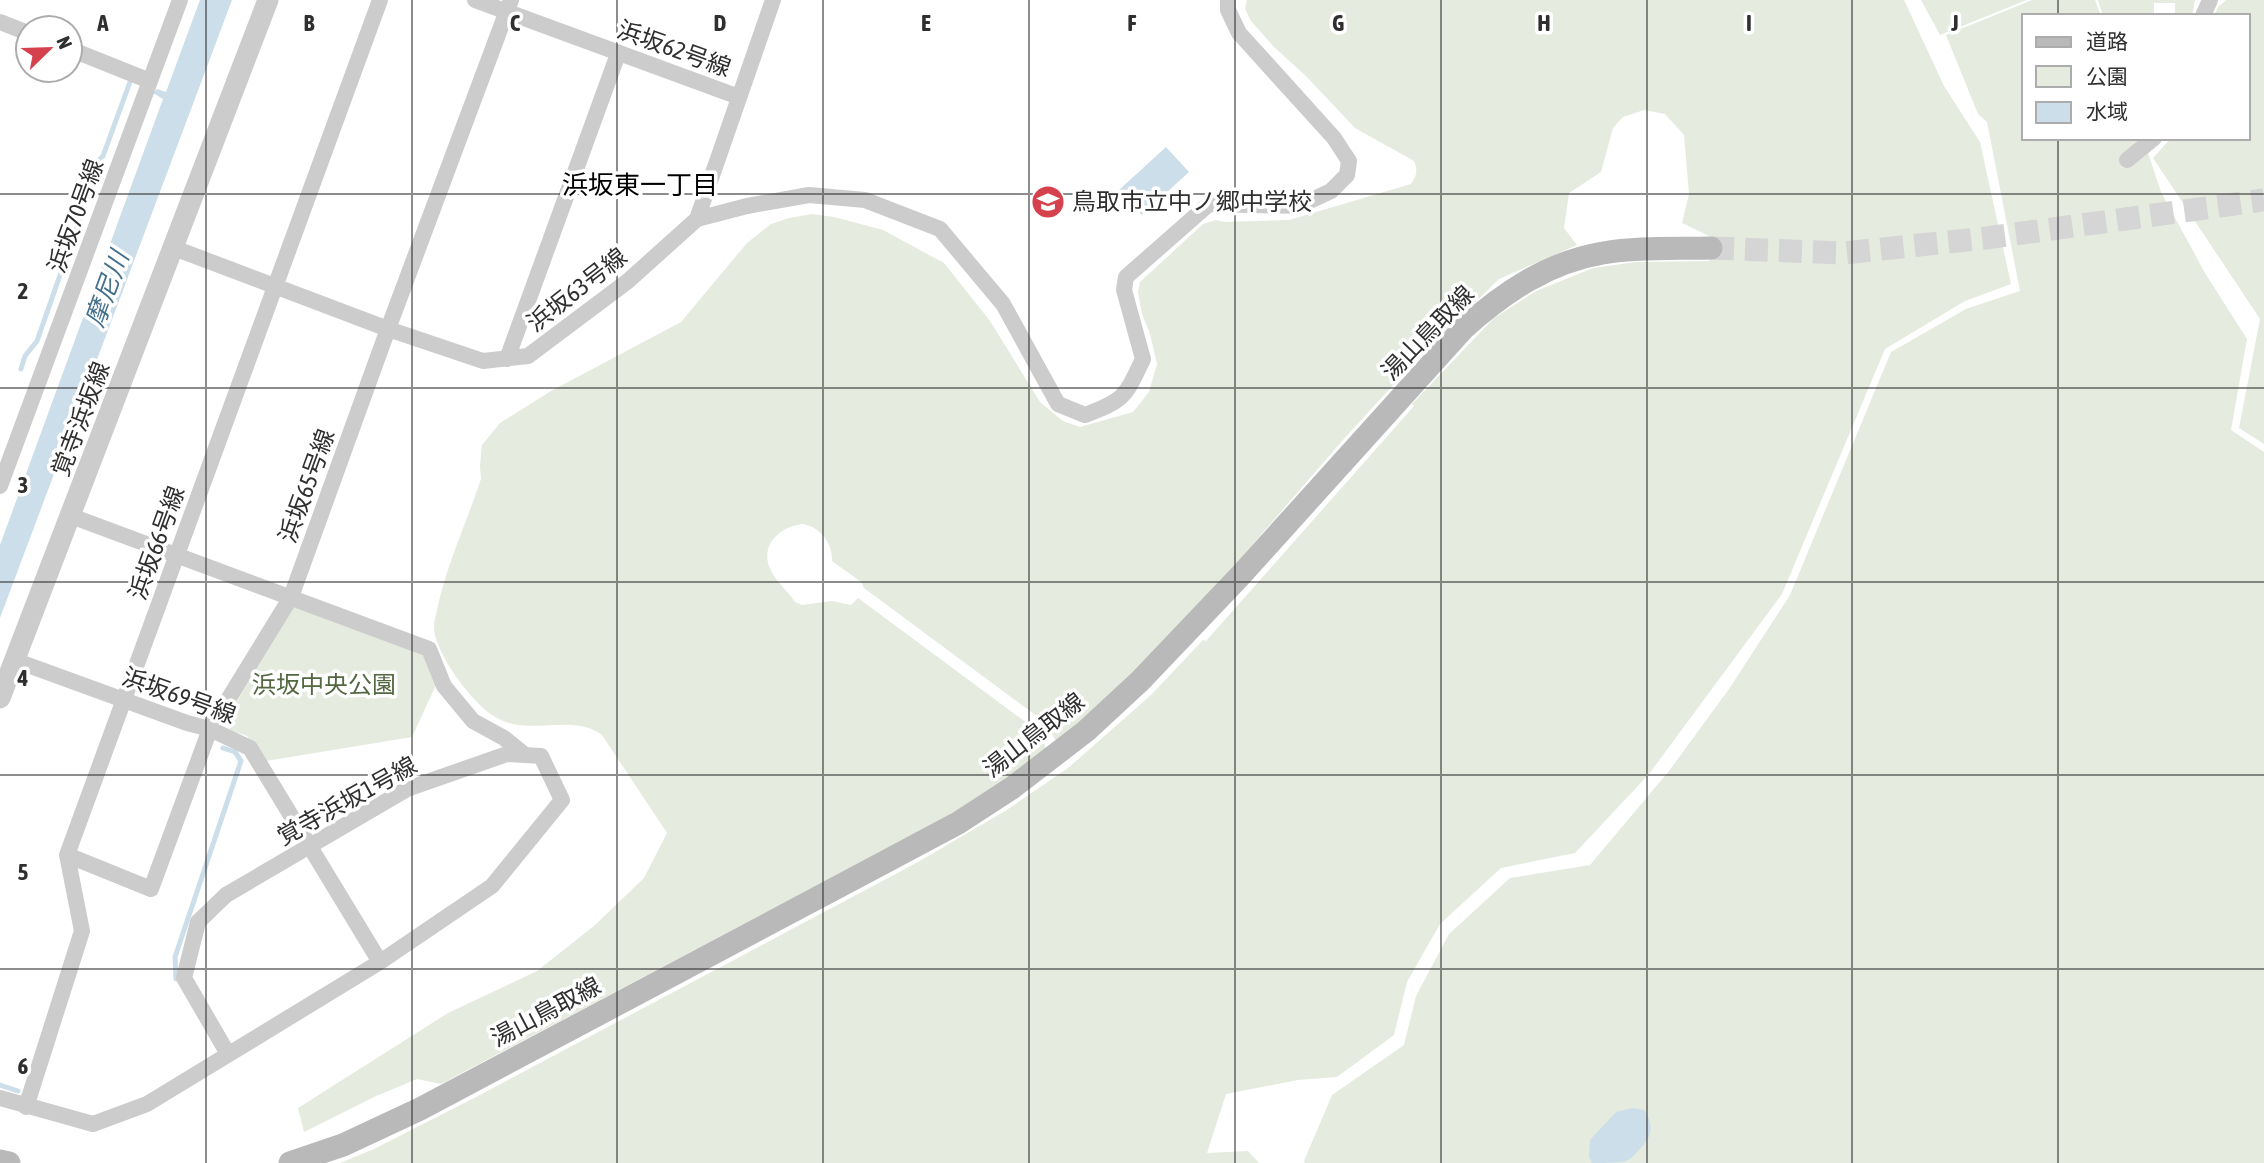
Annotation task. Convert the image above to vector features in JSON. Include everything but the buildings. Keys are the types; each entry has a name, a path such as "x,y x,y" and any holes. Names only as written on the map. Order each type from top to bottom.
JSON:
{"main road":[{"name":"湯山鳥取線","path":"290,1163 343,1144 420,1109 986,806 1086,731 1140,681 1240,576 1463,329 1491,304 1529,279 1565,263 1603,253 1711,248"},
{"path":"0,1161 9,1163"}],"street":[{"name":"浜坂70号線","path":"0,486 180,0"},
{"name":"覚寺浜坂線","path":"0,698 268,0"},
{"name":"浜坂66号線","path":"67,855 380,0"},
{"name":"浜坂62号線","path":"475,0 509,5 618,54 739,97"},
{"name":"浜坂63号線","path":"174,248 388,329 483,361 528,356 628,281 697,219 773,0"},
{"path":"697,219 747,206 808,195 865,200 940,229 1003,304 1058,404 1085,415 1116,404 1130,387 1143,359 1124,290 1126,277 1209,204 1299,206 1331,191 1348,175 1349,161 1334,138 1239,33 1228,10 1228,0"},
{"name":"浜坂65号線","path":"67,855 151,889 210,729 292,597 509,5"},
{"path":"507,359 618,54"},
{"path":"84,55 150,81"},
{"path":"2127,160 2152,140"},
{"path":"0,1098 93,1124 147,1104 380,962 492,886 562,800 541,756 526,755 503,738 473,722 444,686 429,649 71,516"},
{"name":"浜坂69号線","path":"14,660 210,729 250,748 380,962"},
{"name":"覚寺浜坂1号線","path":"228,1054 184,978 198,922 226,895 407,789 507,754 526,755"},
{"path":"26,1107 82,931 67,855"}],"green space":[{"path":"1247,0 1904,0 1944,86 1980,142 2011,284 1965,301 1885,349 1782,594 1649,774 1575,853 1501,868 1440,924 1407,982 1394,1035 1337,1077 1298,1080 1226,1094 1207,1153 1248,1151 1259,1163 340,1163 374,1149 476,1097 918,862 1005,811 1068,768 1151,695 1203,640 1206,641 1414,406 1412,404 1494,318 1536,291 1593,268 1636,262 1709,261 1711,237 1682,223 1689,194 1684,135 1665,114 1644,110 1623,117 1613,128 1601,172 1569,193 1564,228 1577,245 1499,279 1409,368 1189,618 1128,683 1057,743 1038,717 864,588 861,582 832,561 828,542 820,532 803,524 781,532 771,543 767,558 774,576 795,602 802,605 832,601 851,605 858,598 1035,729 1043,738 1046,750 1034,761 944,818 441,1084 417,1079 304,1132 298,1108 448,1013 537,971 594,926 644,878 667,833 602,735 581,726 521,725 495,717 479,704 460,682 437,641 434,626 438,605 452,557 481,479 482,445 500,423 551,391 681,322 747,243 771,224 812,214 883,230 944,263 990,321 1040,402 1063,421 1080,427 1133,412 1149,392 1157,364 1142,314 1138,292 1140,282 1203,224 1216,220 1289,220 1411,184 1416,175 1414,161 1355,128 1307,77 1273,46 1251,21 1245,9"},
{"path":"1921,0 2027,0 1940,35"},
{"path":"2032,0 2095,0 2100,14 2022,14 2022,140 2144,140 2161,192 2205,273 2247,339 2231,430 2264,452 2264,1163 1305,1163 1332,1095 1404,1045 1416,996 1449,934 1510,878 1590,865 1669,771 1729,689 1790,595 1891,352 1966,309 2020,291 1987,122 1978,114 1946,35"},
{"path":"2098,0 2195,0 2192,14 2175,14 2175,3 2154,3 2154,13 2164,14 2102,14"},
{"path":"2226,0 2264,0 2264,444 2239,428 2260,319 2153,158 2169,140 2250,140 2250,14 2215,14"},
{"name":"浜坂中央公園","path":"302,605 417,649 426,658 437,683 412,737 266,761 247,736 230,730 226,720 291,609"}],"water":[{"name":"摩尼川","path":"200,0 232,0 0,618 0,545 163,99 153,93 157,89 166,92"},
{"path":"1166,147 1189,172 1142,215 1119,190"},
{"path":"1632,1108 1644,1110 1650,1121 1649,1136 1643,1145 1626,1161 1592,1163 1589,1157 1590,1140 1616,1112"}],"waterway":[{"path":"86,190 96,163 103,156 130,82"},
{"path":"21,369 25,356 37,341 86,201"},
{"path":"176,979 175,957 241,761 235,752 223,748"},
{"path":"0,1085 18,1091"}],"tunnel":[{"path":"1711,248 1844,253 1986,238 2264,200"}],"place":[{"name":"鳥取市立中ノ郷中学校","path":"1048,202"}],"district":[{"name":"浜坂東一丁目","path":"640,185"}]}
